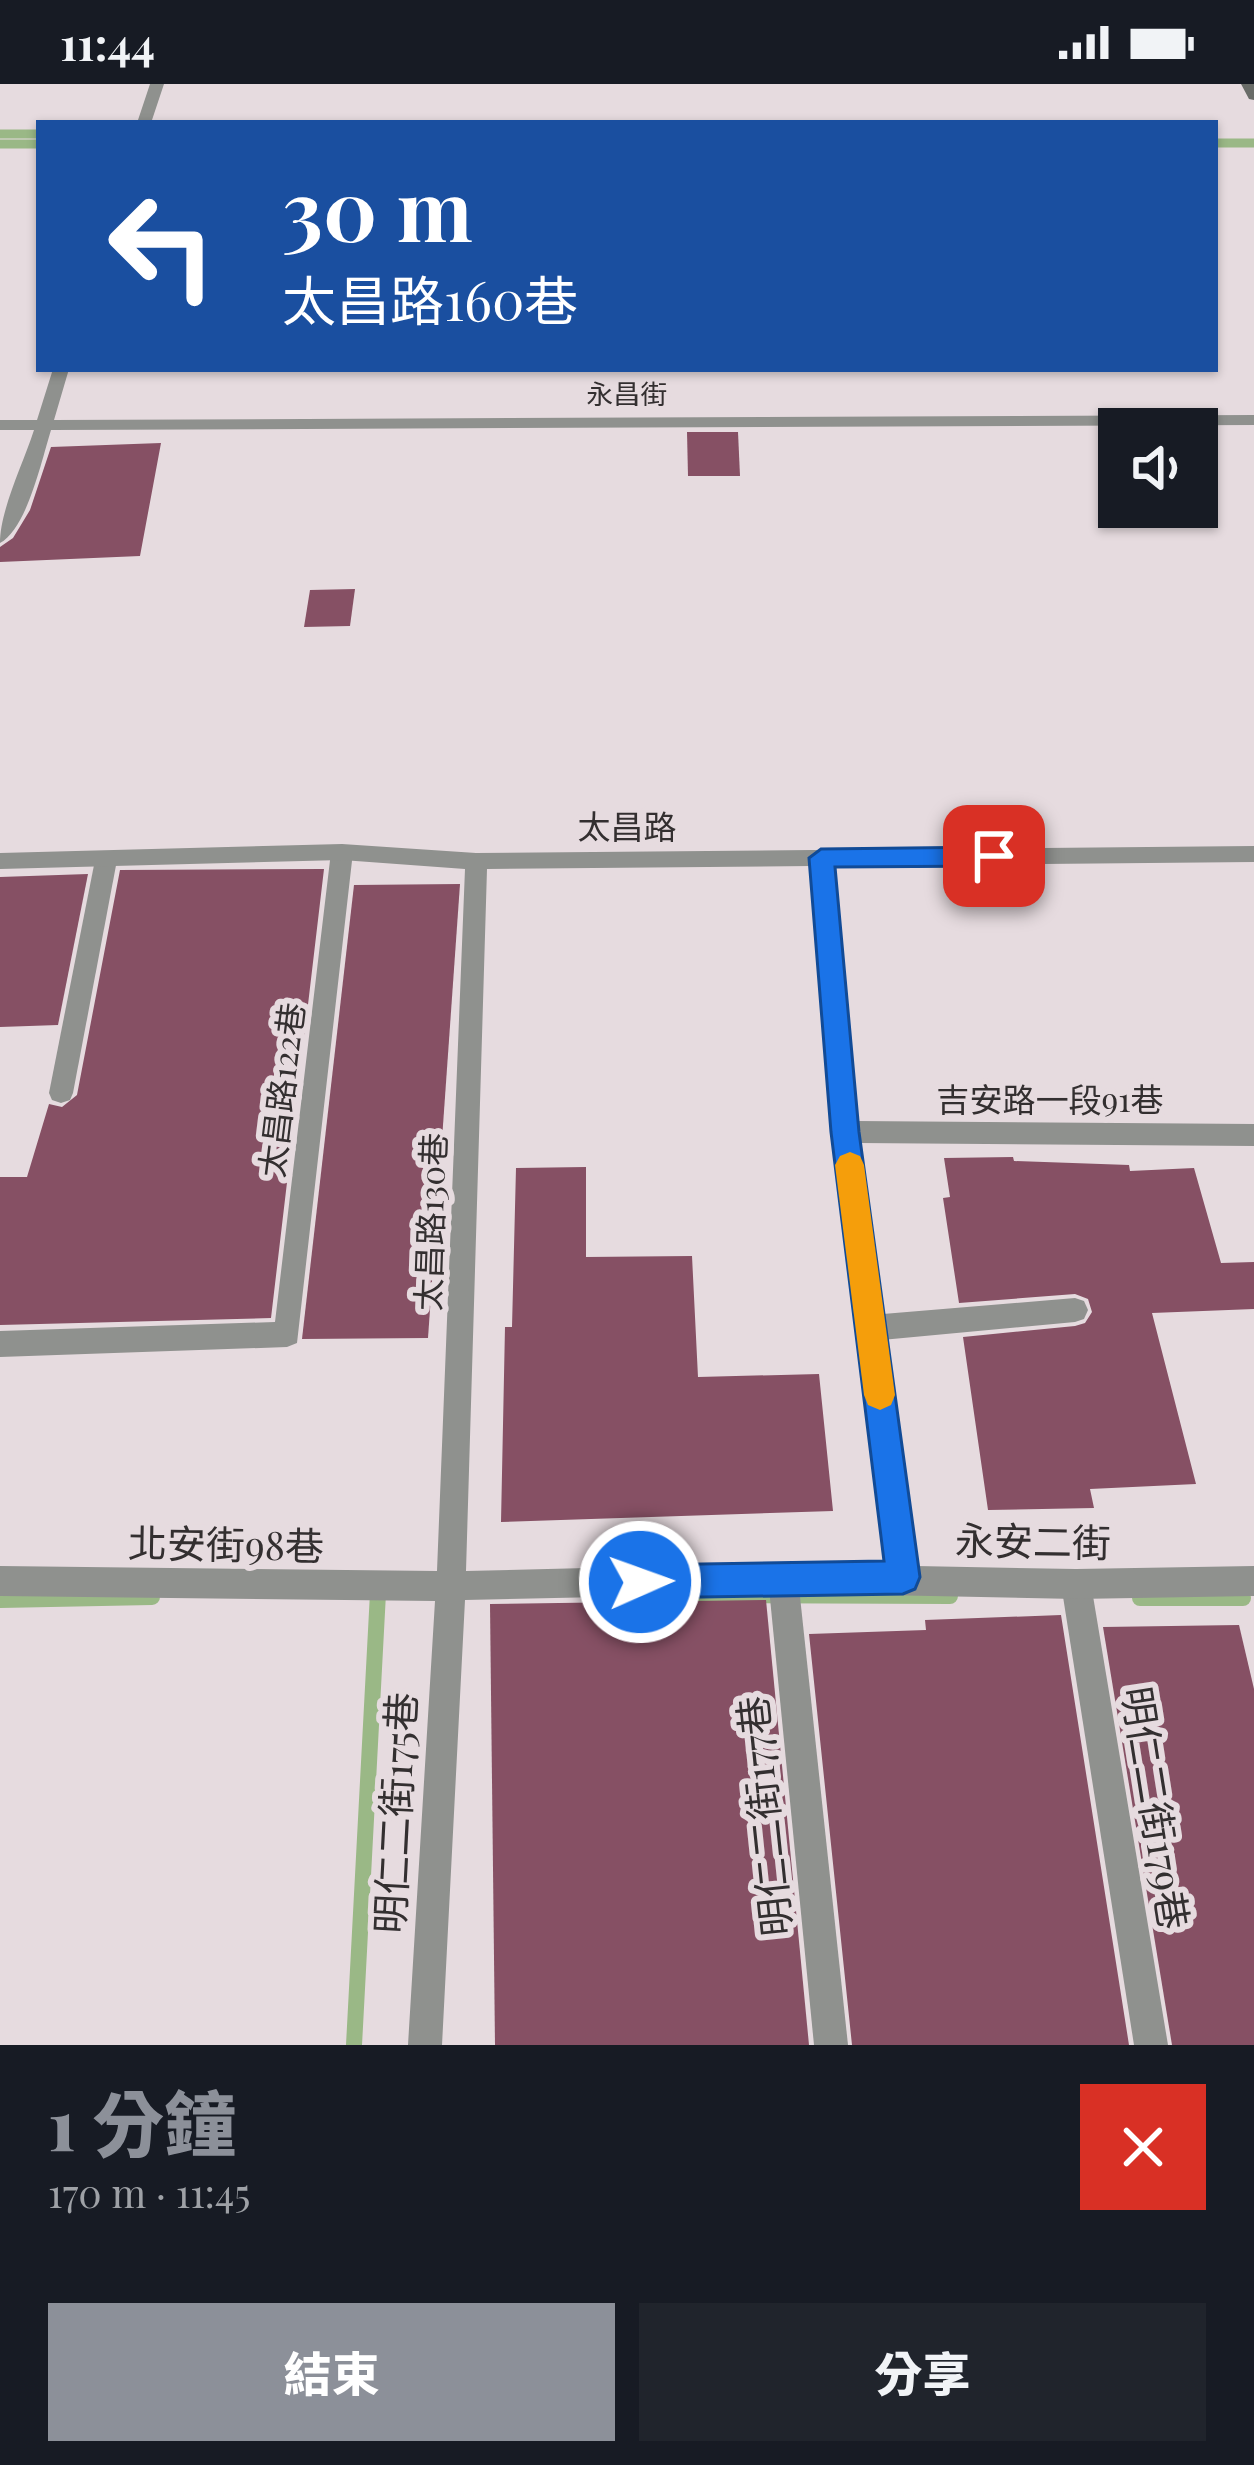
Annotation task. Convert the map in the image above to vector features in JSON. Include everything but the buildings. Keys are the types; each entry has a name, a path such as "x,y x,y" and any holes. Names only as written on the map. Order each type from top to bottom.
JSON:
{"street":[{"path":"145,120 157,84"},
{"path":"1248,84 1254,97"},
{"path":"0,537 22,494 60,372"},
{"name":"永昌街","path":"0,424 1254,420"},
{"name":"太昌路","path":"0,861 342,852 476,861 1254,854"},
{"name":"太昌路122巷","path":"0,1344 287,1334 342,852"},
{"path":"821,858 845,1132 903,1577"},
{"path":"61,1093 106,860"},
{"name":"太昌路130巷","path":"451,1586 476,861"},
{"name":"吉安路一段91巷","path":"845,1132 1254,1135"},
{"path":"871,1328 1075,1310"},
{"name":"永安二街","path":"451,1586 903,1577 1076,1584 1254,1581"},
{"name":"明仁二街177巷","path":"783,1578 831,2045"},
{"name":"北安街98巷","path":"0,1581 451,1586"},
{"name":"明仁二街179巷","path":"1076,1584 1151,2045"},
{"name":"明仁二街175巷","path":"425,2045 451,1586"}],"waterway":[{"path":"0,134 36,134"},
{"path":"1218,143 1254,143"},
{"path":"0,144 36,144"},
{"path":"354,2045 378,1593"},
{"path":"690,1595 950,1596"},
{"path":"0,1600 152,1597"},
{"path":"1140,1598 1243,1598"}],"slow traffic":[{"path":"850,1165 880,1395"}],"route":[{"path":"640,1582 903,1577 845,1132 821,858 994,856"}]}
